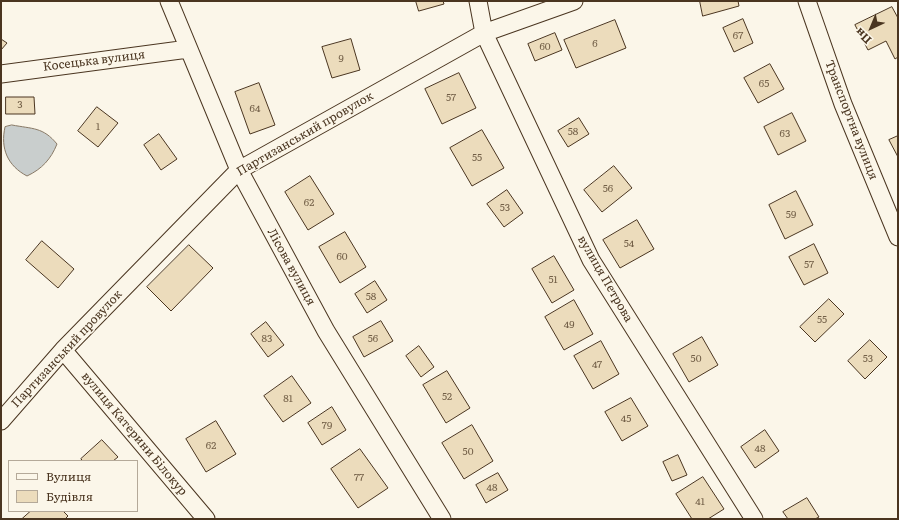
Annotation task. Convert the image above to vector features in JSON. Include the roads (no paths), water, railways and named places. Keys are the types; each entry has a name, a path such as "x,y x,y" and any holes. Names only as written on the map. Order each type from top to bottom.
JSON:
{"street":[{"name":"Лісова вулиця","path":"169,1 239,170 326,331 442,519"},
{"name":"вулиця Петрова","path":"478,1 484,33 592,260 754,519"},
{"name":"Партизанський провулок","path":"1,420 63,350 239,170 484,33 574,1"},
{"name":"Транспортна вулиця","path":"807,1 843,104 898,237"},
{"name":"Косецька вулиця","path":"1,74 188,49"},
{"name":"вулиця Катерини Білокур","path":"63,350 206,519"}]}
